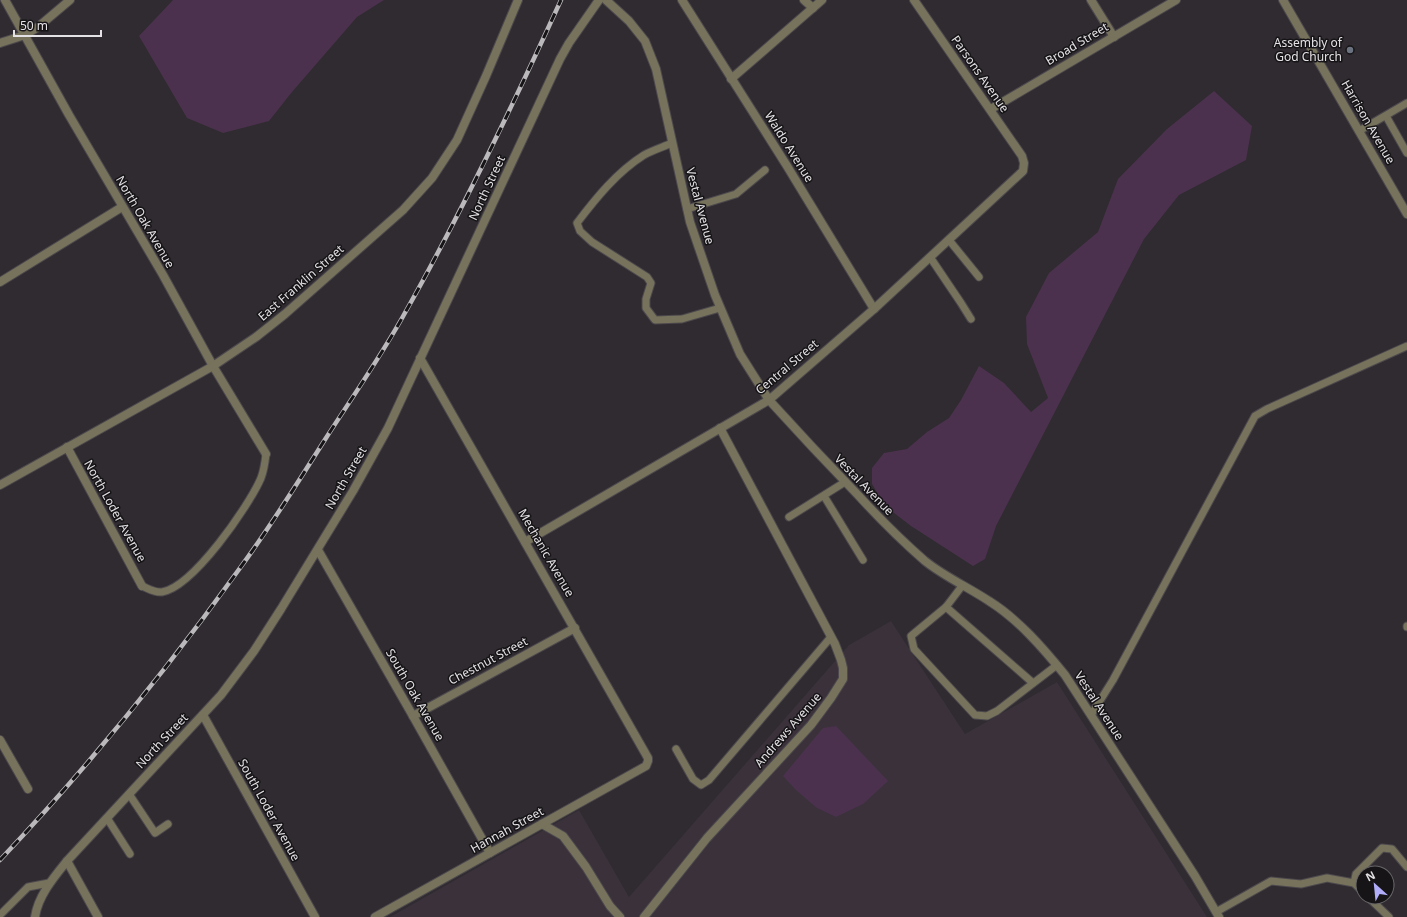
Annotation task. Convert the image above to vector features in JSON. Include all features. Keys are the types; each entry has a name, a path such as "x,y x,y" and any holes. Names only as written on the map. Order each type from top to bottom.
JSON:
{"street":[{"name":"North Oak Avenue","path":"5,0 122,207 163,275 213,366 266,454"},
{"path":"0,43 25,36 38,28 70,0"},
{"name":"East Franklin Street","path":"0,485 213,366 256,337 285,314 403,210 432,178 457,140 518,0"},
{"name":"North Street","path":"34,917 35,911 48,883 221,695 254,651 282,609 353,491 388,428 560,59 569,43 599,0"},
{"name":"Vestal Avenue","path":"606,0 629,21 645,41 656,69 690,222 720,308 740,354 769,400 888,527 926,561 1013,618 1044,650 1057,665 1091,715 1195,876 1218,915"},
{"name":"Waldo Avenue","path":"682,0 787,166 874,309"},
{"path":"804,0 813,8"},
{"path":"731,79 822,0"},
{"name":"Parsons Avenue","path":"914,0 991,109 1022,156 1024,162"},
{"path":"1091,0 1114,37"},
{"name":"Broad Street","path":"991,109 1176,0"},
{"name":"Harrison Avenue","path":"1283,0 1407,214"},
{"name":"Central Street","path":"525,542 769,400 874,309 1023,171 1024,162"},
{"path":"0,282 122,207"},
{"name":"Mechanic Avenue","path":"420,358 575,628 648,758 648,761"},
{"name":"Andrews Avenue","path":"644,917 707,838 811,725 843,679 842,660 831,637 720,428"},
{"name":"North Loder Avenue","path":"67,447 142,586"},
{"name":"South Oak Avenue","path":"318,550 490,853"},
{"name":"Chestnut Street","path":"413,716 575,628"},
{"name":"South Loder Avenue","path":"203,715 315,917"},
{"path":"0,740 28,789"},
{"name":"Hannah Street","path":"375,917 646,766 648,761"},
{"path":"542,824 563,836 586,867 610,906 620,917"},
{"path":"67,861 98,917"}],"lane":[{"path":"1359,131 1407,103"},
{"path":"1386,116 1407,153"},
{"path":"672,143 644,155 624,171 598,195 577,223 580,231 592,242 646,277 650,282 646,299 646,308 656,320 682,319 720,308"},
{"path":"687,209 736,194 765,170"},
{"path":"949,240 979,276"},
{"path":"930,257 971,319"},
{"path":"1091,715 1113,680 1254,416 1407,346"},
{"path":"142,586 156,592 164,592 178,585 199,567 253,494 265,467 266,454"},
{"path":"788,518 846,482"},
{"path":"824,496 862,560"},
{"path":"962,586 946,607 911,636 914,649 975,715 987,716 997,711 1057,665"},
{"path":"946,607 1033,683"},
{"path":"676,749 693,779 701,785 709,780 831,637"},
{"path":"129,794 154,833 168,824"},
{"path":"107,818 130,854"},
{"path":"1218,915 1271,881 1301,884 1327,878 1354,883 1356,874 1382,848 1392,849 1407,866"},
{"path":"0,915 28,887 48,883"},
{"path":"1376,905 1389,917"}],"shaded area":[{"path":"173,0 384,0 357,17 269,121 223,133 187,118 139,36"},
{"path":"1214,91 1252,126 1246,160 1179,195 1144,239 996,526 985,559 973,566 911,526 885,506 872,484 872,468 884,453 907,449 927,432 949,418 961,400 979,366 1004,383 1031,412 1048,398 1027,344 1026,317 1049,273 1098,232 1118,179 1167,129"},
{"path":"891,621 965,734 1057,682 1207,917 390,917 579,810 629,897 849,645"},
{"path":"836,726 888,781 863,804 836,817 817,808 796,790 783,776 823,728"}],"railway":[{"path":"0,860 64,790 125,718 184,644 263,536 284,504 387,344 448,235 525,79 561,0"}],"place":[{"name":"Assembly of God Church","path":"1350,50"}]}
